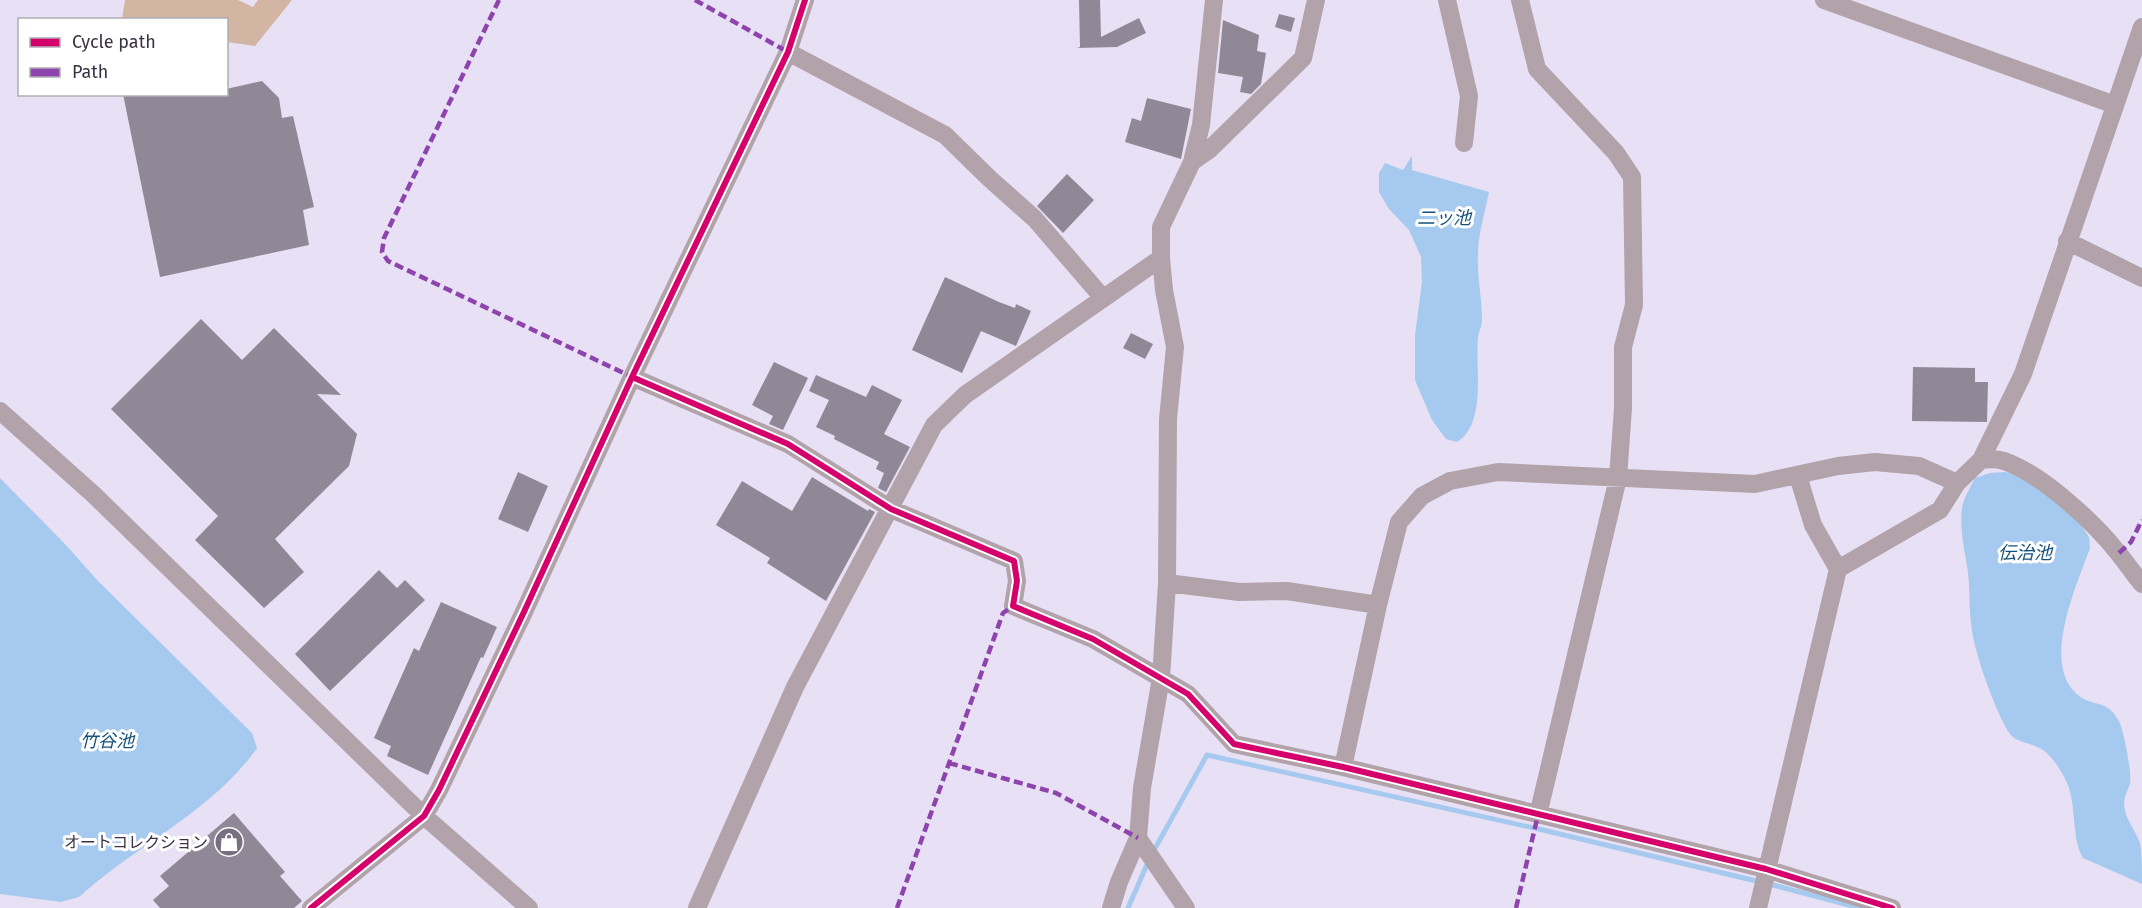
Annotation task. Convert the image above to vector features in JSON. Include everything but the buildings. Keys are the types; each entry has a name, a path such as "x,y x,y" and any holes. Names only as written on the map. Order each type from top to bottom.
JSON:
{"street":[{"path":"311,908 424,816 439,790 632,377 788,52 806,0"},
{"path":"1111,908 1119,882 1138,838 1142,788 1161,678 1167,583 1168,418 1175,347 1164,290 1161,227 1192,162 1201,125 1214,0"},
{"path":"1192,162 1209,150 1303,58 1316,0"},
{"path":"1447,0 1468,96 1464,143"},
{"path":"1520,0 1537,69 1616,153 1632,177 1634,305 1623,347 1623,408 1618,478 1538,815"},
{"path":"1824,0 2115,105"},
{"path":"1838,569 1940,510 1958,483 1981,460 2023,374 2142,27"},
{"path":"788,52 945,135 1035,219 1103,298"},
{"path":"2067,241 2142,278"},
{"path":"697,908 795,687 934,425 965,395 1161,258"},
{"path":"632,377 788,444 891,509 1014,561 1017,581 1013,606 1093,639 1188,694 1234,744 1343,767 1766,869 1892,908"},
{"path":"0,411 93,494 424,816 529,908"},
{"path":"1981,460 2005,461 2043,482 2119,553 2142,584"},
{"path":"1343,767 1378,605 1399,522 1422,496 1450,481 1498,472 1755,484 1838,466 1875,462 1919,466 1958,483"},
{"path":"1758,908 1838,569 1813,525 1798,476"},
{"path":"1167,583 1239,592 1287,591 1378,605"},
{"path":"1138,838 1186,908"}],"shaded area":[{"path":"125,0 238,0 253,7 258,0 292,0 255,46 228,42 228,18 122,18"}],"water":[{"name":"二ッ池","path":"1412,156 1412,170 1489,192 1478,247 1482,324 1477,349 1478,394 1473,422 1466,434 1457,442 1446,439 1432,420 1415,380 1415,335 1422,282 1421,257 1409,230 1389,209 1379,192 1379,173 1385,163 1403,170"},
{"name":"伝治池","path":"2005,472 2020,475 2047,492 2081,525 2089,537 2090,548 2070,603 2065,624 2062,664 2067,681 2078,695 2105,706 2114,714 2121,726 2130,779 2124,806 2140,843 2142,884 2083,858 2077,841 2070,792 2063,774 2047,753 2010,734 1999,714 1982,669 1971,624 1968,572 1961,516 1966,496 1975,478 1990,473"},
{"name":"竹谷池","path":"0,478 98,581 252,733 257,748 239,771 196,810 101,878 79,897 61,902 0,894"}],"waterway":[{"path":"1153,852 1207,755 1543,830 1860,908"},
{"path":"1128,908 1149,860"}],"marked path":[{"path":"499,0 384,238 382,252 388,261 632,377"},
{"path":"695,0 788,52"},
{"path":"2119,553 2131,542 2142,520"},
{"path":"897,908 1003,613 1013,606"},
{"path":"949,763 1056,793 1138,838"},
{"path":"1516,908 1538,815"}],"cycle path":[{"path":"311,908 424,816 439,790 632,377 788,52 805,0"},
{"path":"632,377 788,444 891,509 1014,561 1017,581 1013,606 1093,639 1188,694 1234,744 1343,767 1766,869 1892,908"}],"place":[{"name":"オートコレクション","path":"229,842"}]}
